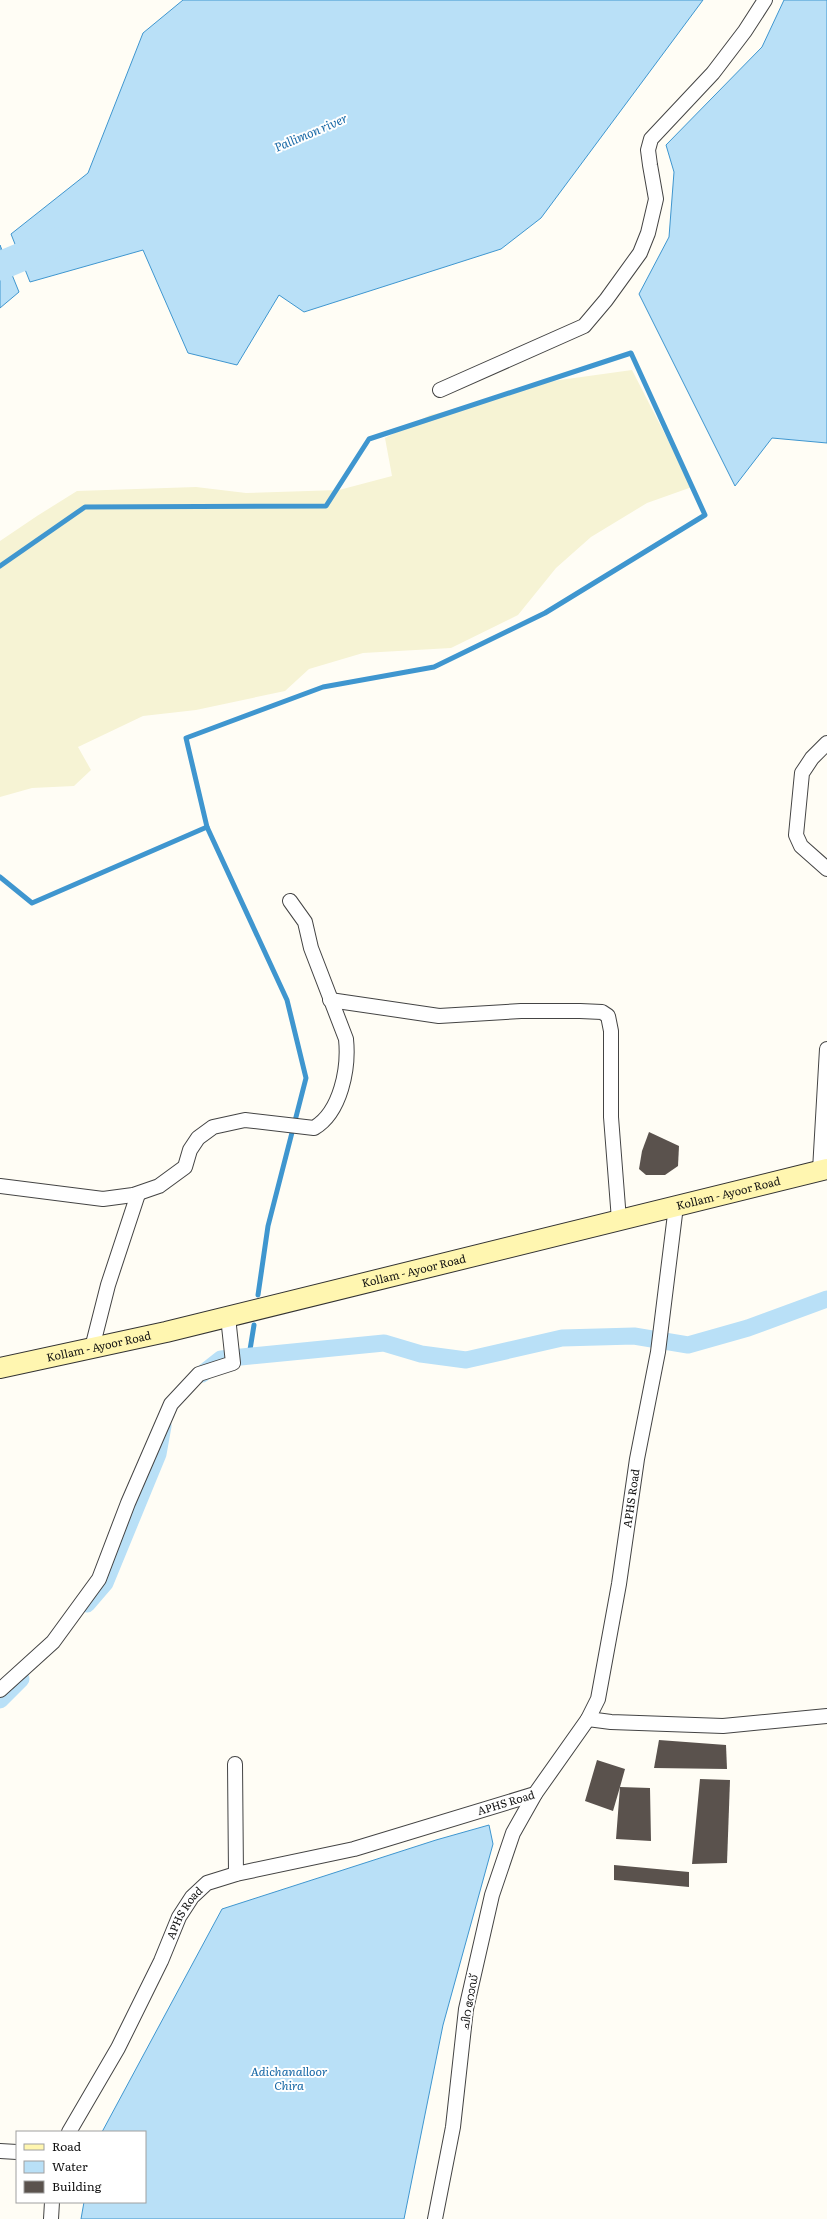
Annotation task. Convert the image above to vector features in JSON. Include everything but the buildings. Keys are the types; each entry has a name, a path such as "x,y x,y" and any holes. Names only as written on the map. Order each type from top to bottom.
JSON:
{"main road":[{"name":"Kollam - Ayoor Road","path":"0,1368 228,1317 824,1169"}],"street":[{"path":"440,390 584,326 606,300 640,253 648,233 656,199 648,150 651,138 713,73 746,31 765,0"},
{"path":"827,743 812,758 802,773 796,835 801,846 827,869"},
{"path":"0,1186 103,1199 138,1194 159,1186 185,1166 190,1150 198,1138 213,1127 245,1120 314,1128 323,1122 337,1099 348,1054 346,1039 311,948 305,922 290,901"},
{"path":"330,1000 439,1016 521,1011 602,1012 608,1016 611,1031 611,1117 619,1220"},
{"path":"824,1169 827,1049"},
{"path":"92,1348 108,1285 138,1194"},
{"name":"APHS Road","path":"69,2131 118,2048 161,1961 179,1918 192,1897 207,1883 236,1874 354,1849 535,1794 588,1719 598,1699 620,1584 637,1459 661,1333 676,1206"},
{"path":"0,1690 52,1642 99,1579 128,1503 172,1404 199,1374 233,1363 228,1317"},
{"path":"588,1719 611,1722 723,1726 827,1716"},
{"path":"235,1764 236,1874"},
{"name":"ചിറ റോഡ്","path":"435,2219 453,2127 466,2009 492,1895 513,1833 535,1794"},
{"path":"0,2150 16,2152"},
{"path":"51,2219 52,2203"}],"shaded area":[{"path":"632,370 692,487 647,503 591,537 556,568 518,615 451,648 363,653 309,669 285,691 196,710 143,716 78,747 91,770 74,786 32,788 0,797 0,541 37,516 77,491 196,487 246,493 339,490 392,476 385,438 430,415 475,405 538,383"}],"water":[{"path":"183,0 703,0 541,218 501,249 304,312 279,295 237,365 188,353 143,250 30,282 11,234 88,173 143,33"},
{"path":"784,0 827,0 827,443 772,438 735,486 639,294 669,237 674,172 666,145 762,47"},
{"path":"0,245 19,292 0,308"},
{"name":"Adichanalloor Chira","path":"489,1825 493,1844 443,2025 404,2219 81,2219 84,2203 146,2203 146,2131 103,2131 222,1909 436,1840"}],"waterway":[{"name":"Pallimon river","path":"0,266 57,242"},
{"path":"0,566 85,507 326,506 369,439 631,353 705,515 545,613 434,667 323,687 186,738 207,827 287,1000 306,1078 268,1226 258,1295"},
{"path":"0,877 32,903 207,827"},
{"path":"202,1374 221,1359 384,1343 421,1354 466,1360 562,1338 634,1336 688,1345 748,1328 827,1299"},
{"path":"249,1356 254,1325"},
{"path":"87,1604 105,1583 158,1454 163,1426"},
{"path":"0,1700 21,1679"}]}
